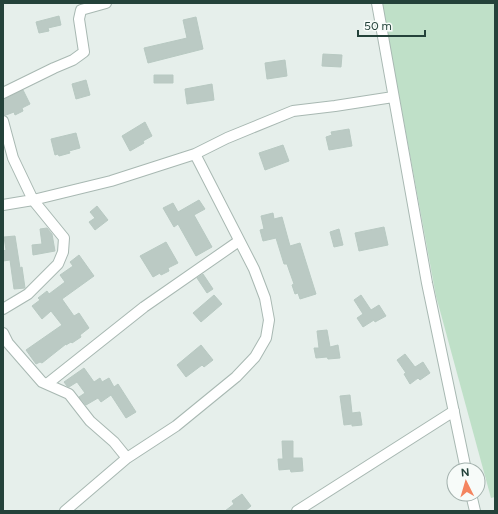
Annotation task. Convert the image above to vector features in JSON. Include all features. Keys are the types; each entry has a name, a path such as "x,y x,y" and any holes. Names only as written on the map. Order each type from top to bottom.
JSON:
{"street":[{"path":"3,93 73,60 84,52 79,19 81,10 106,3"},
{"path":"377,3 427,283 464,462"},
{"path":"3,205 33,200 111,182 195,154 227,138 293,111 393,97"},
{"path":"3,121 13,158 33,200 64,238 63,252 58,264 28,294 3,309"},
{"path":"65,511 127,458 176,426 236,377 255,357 266,338 269,320 266,298 254,269 195,154"},
{"path":"47,384 144,307 239,241"},
{"path":"3,334 6,344 42,382 69,394 90,421 114,442 127,458"},
{"path":"297,511 454,411"}],"green space":[{"path":"382,3 495,3 495,497 491,498 486,480 486,462 481,462 436,296"}],"building":[{"path":"59,16 61,25 48,28 49,31 39,33 36,22"},
{"path":"196,17 203,49 148,63 144,48 187,38 183,20"},
{"path":"323,54 342,55 341,67 322,66"},
{"path":"285,60 287,76 267,79 265,63"},
{"path":"154,75 173,75 173,83 154,83"},
{"path":"86,80 90,95 76,99 72,84"},
{"path":"212,84 214,100 187,104 185,89"},
{"path":"23,90 30,104 22,108 23,111 15,115 14,112 3,115 3,99"},
{"path":"145,122 152,136 143,141 144,143 130,151 122,136"},
{"path":"349,129 352,146 329,150 326,137 332,135 331,132"},
{"path":"76,133 80,148 69,151 70,153 59,156 58,154 55,155 51,139"},
{"path":"283,145 289,161 265,170 259,153"},
{"path":"199,200 205,209 194,215 212,247 196,256 178,224 174,227 163,208 173,203 178,212"},
{"path":"97,206 108,220 95,230 89,222 95,218 90,212"},
{"path":"273,213 274,219 282,217 290,246 300,243 316,294 300,299 298,293 295,294 292,285 294,284 287,264 284,264 276,238 263,241 260,230 264,229 261,216"},
{"path":"384,227 388,245 359,251 355,233"},
{"path":"47,228 52,234 55,251 33,255 32,245 42,244 40,229"},
{"path":"339,229 343,245 334,247 330,232"},
{"path":"15,236 25,288 14,289 10,260 3,261 3,251 6,250 4,237"},
{"path":"166,242 178,263 168,268 169,271 161,275 160,273 153,277 140,256"},
{"path":"79,255 94,276 62,299 74,316 79,313 89,328 80,335 81,337 72,343 66,344 42,363 40,362 36,364 26,350 62,325 51,311 42,319 32,306 40,300 38,298 47,291 49,294 65,282 60,275 73,266 70,262"},
{"path":"203,274 213,289 207,293 197,278"},
{"path":"214,295 222,304 201,322 193,313"},
{"path":"361,295 371,310 379,305 386,316 375,322 374,320 363,327 357,318 363,314 354,300"},
{"path":"327,330 330,347 338,345 340,358 316,358 314,348 319,348 317,331"},
{"path":"201,345 213,360 204,367 202,365 186,377 177,365"},
{"path":"405,354 415,367 423,362 430,373 420,380 418,378 410,384 404,374 406,373 397,360"},
{"path":"84,368 94,382 100,378 102,382 109,378 114,387 118,384 136,412 126,418 111,395 101,402 98,398 86,405 79,397 85,393 77,382 69,387 64,382"},
{"path":"350,395 352,413 360,412 362,425 344,425 340,396"},
{"path":"282,441 293,441 293,458 302,458 303,471 291,472 290,469 279,470 278,459 283,459"},
{"path":"242,494 251,506 245,511 225,511 234,504 232,501"}]}
